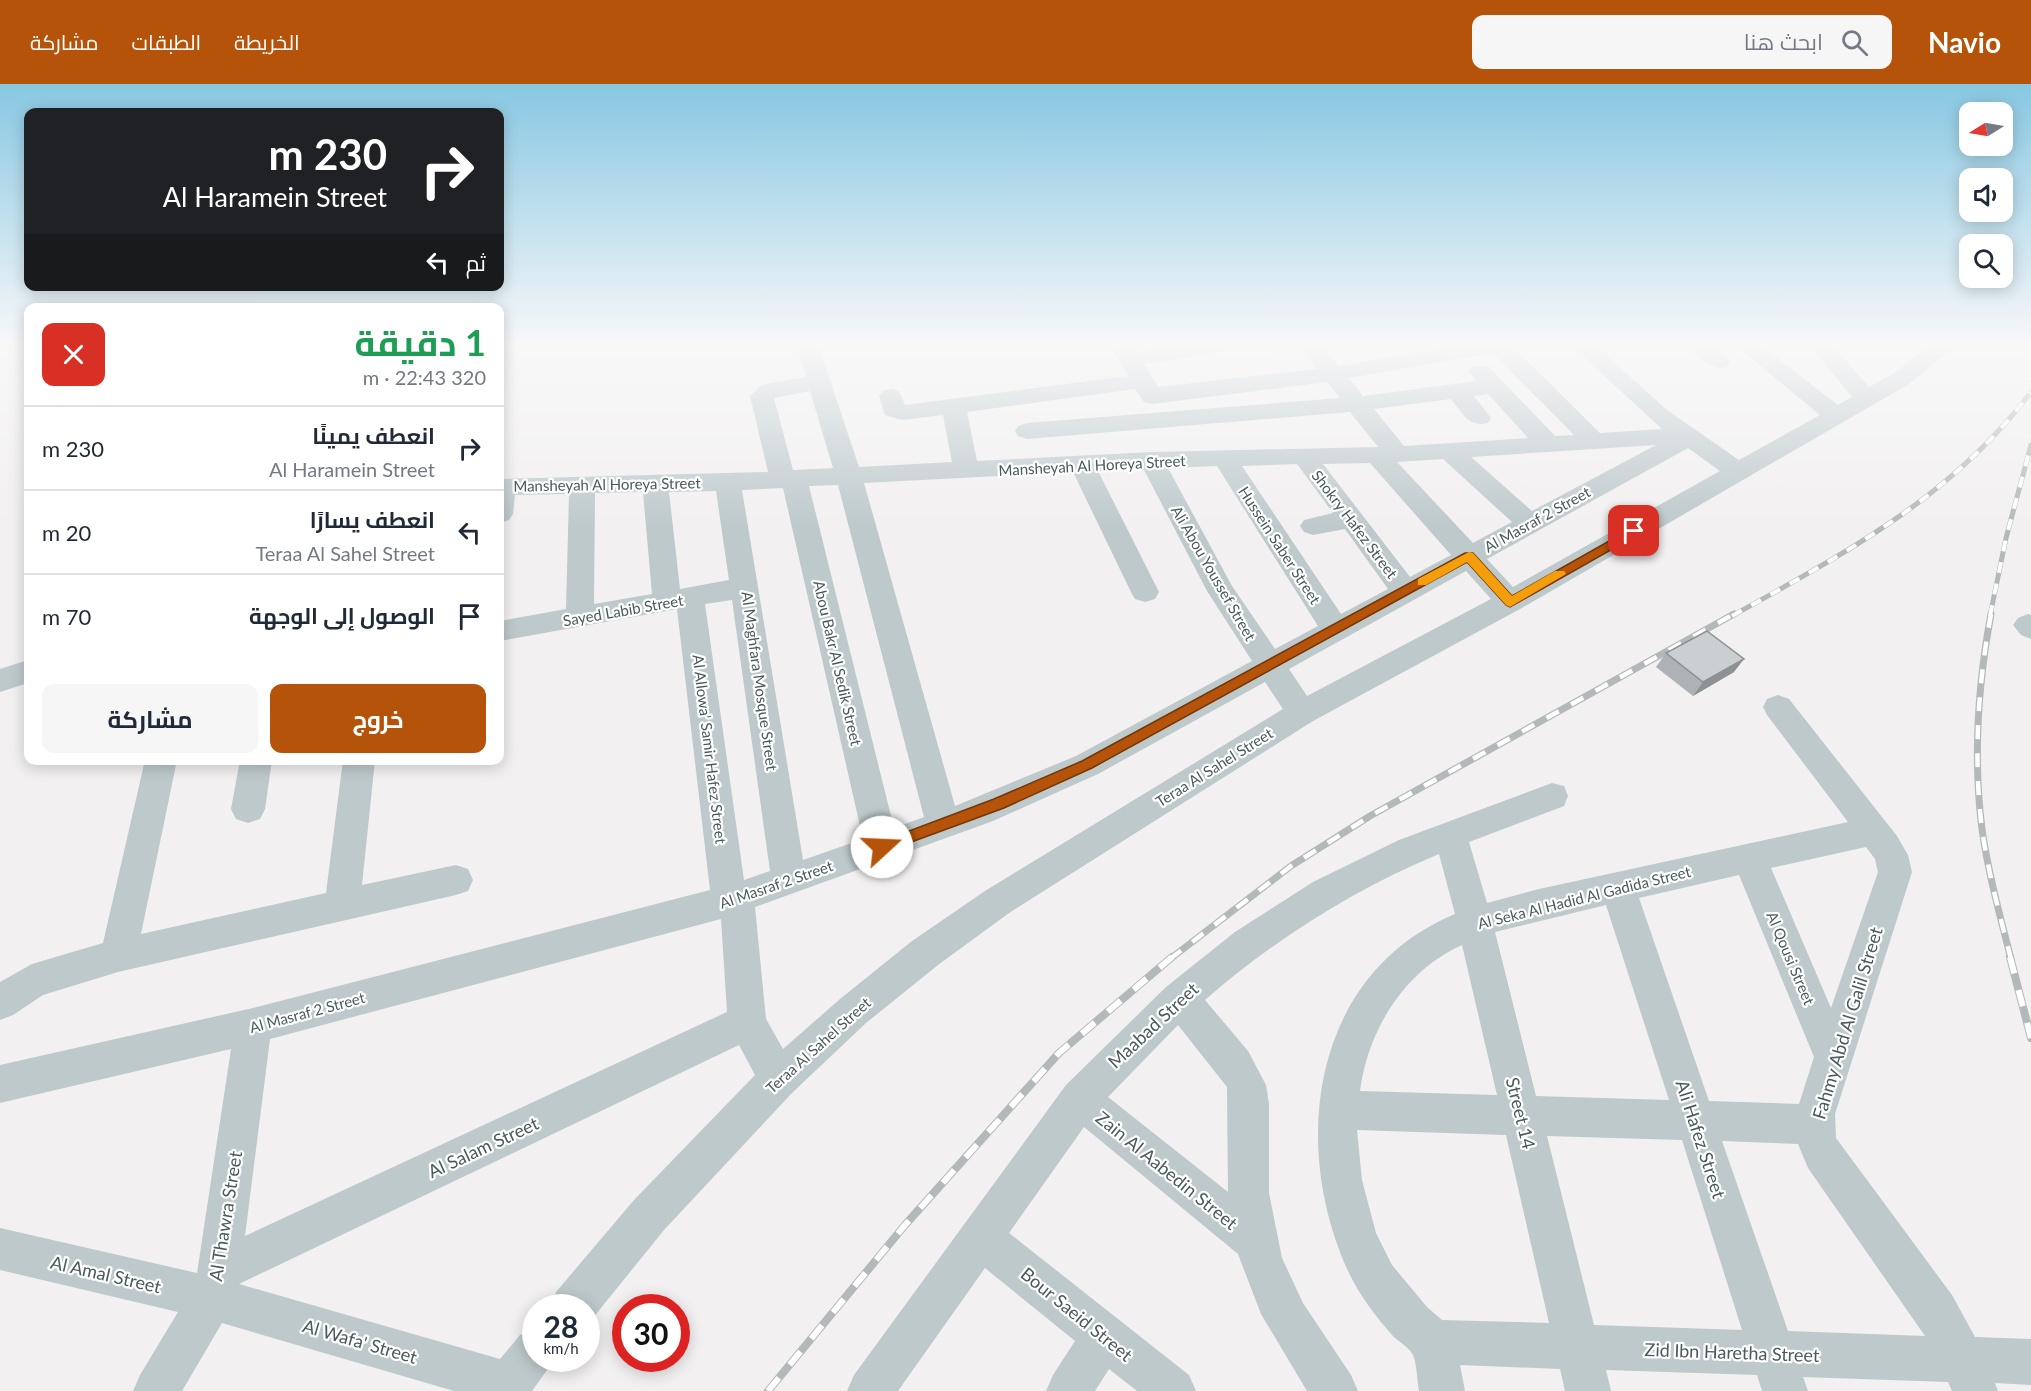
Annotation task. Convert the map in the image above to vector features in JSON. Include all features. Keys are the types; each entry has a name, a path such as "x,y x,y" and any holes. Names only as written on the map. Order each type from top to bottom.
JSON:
{"street":[{"name":"Abou Bakr Al Sedik Street","path":"765,405 789,479 882,847"},
{"path":"826,405 849,477 943,825"},
{"path":"893,405 894,410 902,413 965,405"},
{"path":"1157,405 1188,460"},
{"path":"1027,431 1344,405"},
{"path":"1358,405 1387,454 1469,556 1510,602"},
{"path":"1468,405 1479,418"},
{"path":"1511,405 1549,446"},
{"path":"1559,405 1595,442"},
{"path":"1647,405 1686,436 1738,472"},
{"path":"1823,405 1836,415"},
{"name":"Teraa Al Sahel Street","path":"584,1294 649,1215 778,1079 853,1011 925,953 997,902 1302,713 1510,602 1854,405"},
{"path":"954,406 966,471"},
{"name":"Shokry Hafez Street","path":"1268,411 1297,458 1350,519 1405,591"},
{"name":"Mansheyah Al Horeya Street","path":"504,487 849,477 1151,460 1297,458 1549,446 1686,436"},
{"name":"Al Masraf 2 Street","path":"0,1084 253,1026 733,899 943,825 1018,796 1087,765 1686,436"},
{"path":"1449,451 1529,523"},
{"name":"Hussein Saber Street","path":"1225,459 1336,630"},
{"name":"Ali Abou Youssef Street","path":"1151,460 1221,591 1302,713"},
{"path":"1082,464 1145,592"},
{"name":"Al Maghfara Mosque Street","path":"728,482 746,587 789,880"},
{"name":"Al Allowa' Samir Hafez Street","path":"655,483 679,600 733,899 747,1022"},
{"path":"580,618 582,485"},
{"path":"1313,526 1350,519"},
{"name":"Sayed Labib Street","path":"504,630 746,587"},
{"path":"0,681 24,672"},
{"name":"Fahmy Abd Al Galil Street","path":"1778,707 1891,855 1895,872 1814,1124 1816,1138 1827,1161 1936,1311 1968,1375"},
{"path":"118,955 159,765"},
{"path":"248,809 255,765"},
{"path":"342,906 358,765"},
{"name":"Maabad Street","path":"870,1391 1080,1099 1112,1062 1179,999 1215,968 1290,913 1368,870 1552,796"},
{"name":"Al Seka Al Hadid Al Gadida Street","path":"1433,1342 1408,1322 1368,1270 1356,1240 1340,1173 1337,1110 1342,1072 1353,1039 1380,991 1412,957 1442,937 1475,922 1618,887 1873,831"},
{"name":"Street 14","path":"1451,836 1475,922 1588,1391"},
{"name":"Al Qousi Street","path":"1749,858 1834,1058"},
{"path":"0,1003 33,981 118,955 456,880"},
{"name":"Ali Hafez Street","path":"1618,887 1779,1372"},
{"name":"Zain Al Aabedin Street","path":"1179,999 1232,1062 1246,1084 1248,1096 1246,1165 1255,1241 1273,1287 1296,1333 1335,1391"},
{"path":"747,1022 778,1079"},
{"name":"Al Salam Street","path":"216,1285 747,1022"},
{"name":"Al Thawra Street","path":"156,1391 216,1285 253,1026"},
{"name":"Zain Al Aabedin Street","path":"1080,1099 1255,1241"},
{"path":"1337,1110 1814,1124"},
{"name":"Bour Saeid Street","path":"980,1237 1173,1391"},
{"name":"Al Amal Street","path":"0,1249 216,1285"},
{"name":"Al Wafa' Street","path":"216,1285 515,1376"},
{"path":"1069,1391 1104,1336"},
{"path":"1433,1342 1442,1391"},
{"name":"Zid Ibn Haretha Street","path":"1433,1342 1578,1347 1779,1372 1968,1375 2031,1362"}],"building":[{"path":"1707,631 1744,659 1703,682 1666,653"}],"railway":[{"path":"1732,616 1855,545 1931,493 1966,463 2020,405"},
{"path":"1990,616 2006,538 2031,445"},
{"path":"1170,959 1291,866 1370,816 1734,614"},
{"path":"1991,614 1978,721 1979,802 1988,861 2011,959"},
{"path":"768,1391 905,1225 1059,1053 1172,957"},
{"path":"2010,957 2031,1038"}],"slow traffic":[{"path":"1422,582 1469,556 1510,602 1560,574"}],"route":[{"path":"882,847 999,804 1087,765 1469,556 1510,602 1634,531"}]}
